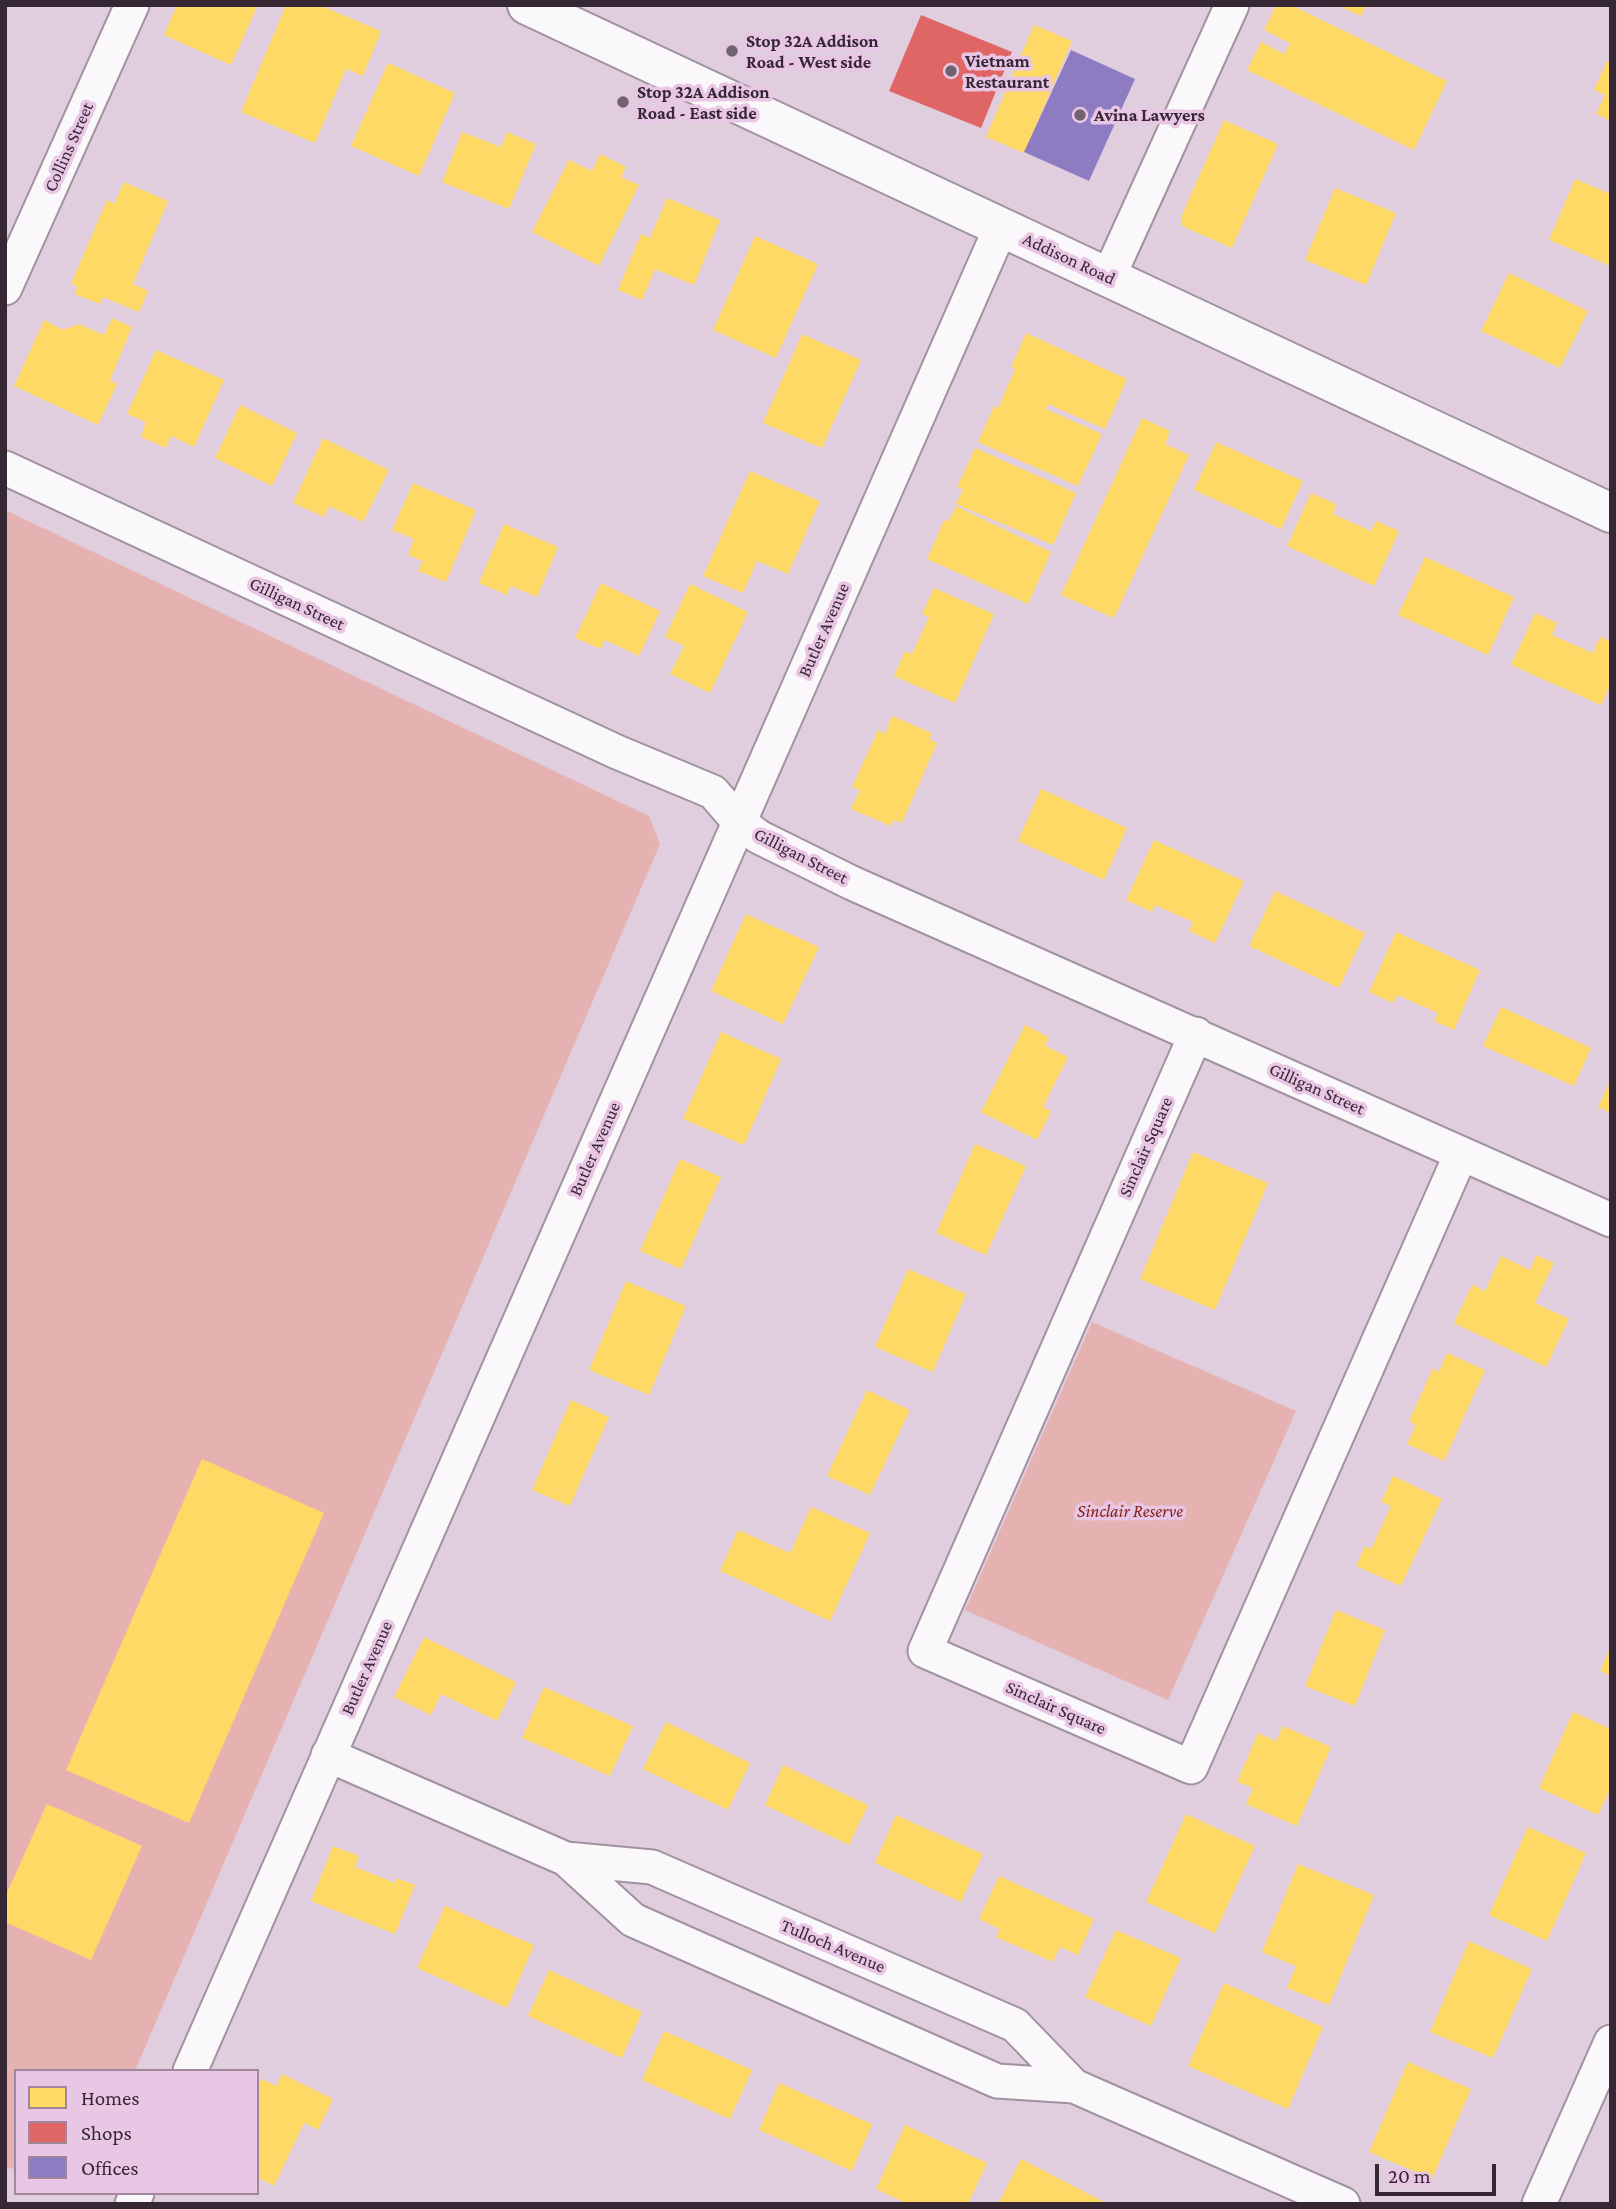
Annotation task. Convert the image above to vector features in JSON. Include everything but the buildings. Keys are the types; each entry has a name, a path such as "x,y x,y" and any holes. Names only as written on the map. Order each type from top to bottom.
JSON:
{"main road":[{"name":"Addison Road","path":"527,5 1611,513"}],"street":[{"name":"Collins Street","path":"5,288 132,5"},
{"path":"1108,278 1232,5"},
{"name":"Butler Avenue","path":"191,2069 1001,227"},
{"name":"Gilligan Street","path":"5,468 617,752 713,793 739,822 759,837 852,883 1611,1220"},
{"name":"Sinclair Square","path":"1196,1034 925,1651 1191,1767 1461,1154"},
{"name":"Tulloch Avenue","path":"328,1755 566,1859 652,1867 1015,2025 1074,2086"},
{"name":"Tulloch Avenue","path":"566,1859 633,1920 998,2081 1074,2086 1342,2204"},
{"path":"1539,2204 1611,2042"}],"green space":[{"path":"5,510 649,816 660,844 136,2069 14,2069 14,2169 5,2166"},
{"name":"Sinclair Reserve","path":"1092,1322 1296,1411 1168,1700 965,1610"}],"place":[{"name":"Stop 32A Addison Road - West side","path":"732,51"},
{"name":"Vietnam Restaurant","path":"951,71"},
{"name":"Stop 32A Addison Road - East side","path":"623,102"},
{"name":"Avina Lawyers","path":"1080,115"}]}
